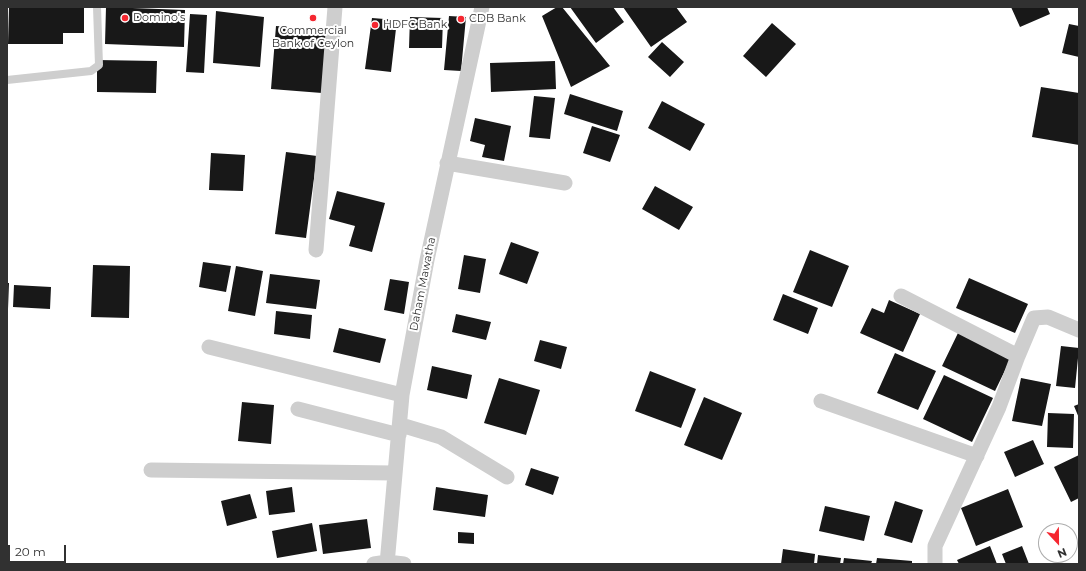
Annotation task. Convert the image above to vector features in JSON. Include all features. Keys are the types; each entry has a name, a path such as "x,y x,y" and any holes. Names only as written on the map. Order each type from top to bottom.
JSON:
{"street":[{"path":"316,250 335,7"},
{"name":"Daham Mawatha","path":"383,563 400,430 402,395 447,163 482,7"},
{"path":"447,163 565,183"},
{"path":"901,296 1018,356"},
{"path":"935,564 935,546 999,407 1034,318 1048,317 1079,330"},
{"path":"209,347 402,395"},
{"path":"821,401 977,456"},
{"path":"298,409 441,437 507,477"},
{"path":"151,470 394,473"},
{"path":"383,563 404,564"}],"lane":[{"path":"7,80 91,71 99,65 97,7"}],"building":[{"path":"9,7 84,7 84,33 63,33 63,44 8,44"},
{"path":"106,7 185,10 184,47 105,44"},
{"path":"557,7 562,7 610,66 571,87 542,16"},
{"path":"570,7 613,7 624,22 596,43"},
{"path":"623,7 676,7 687,22 651,47"},
{"path":"1011,7 1047,7 1050,14 1020,27"},
{"path":"216,11 264,17 260,67 213,63"},
{"path":"190,14 207,15 204,73 186,72"},
{"path":"449,16 466,17 461,71 444,70"},
{"path":"410,17 443,18 442,48 409,48"},
{"path":"372,18 397,20 391,72 365,69"},
{"path":"772,23 796,44 766,77 743,56"},
{"path":"1069,24 1079,26 1079,57 1062,53"},
{"path":"276,26 327,30 322,93 271,89"},
{"path":"662,42 684,62 670,77 648,57"},
{"path":"97,60 157,61 156,93 97,92"},
{"path":"555,61 556,89 491,92 490,63"},
{"path":"1041,87 1079,93 1079,145 1032,137"},
{"path":"570,94 623,111 617,131 564,114"},
{"path":"534,96 555,98 550,139 529,137"},
{"path":"662,101 705,124 690,151 648,128"},
{"path":"475,118 511,126 504,161 482,157 485,145 470,141"},
{"path":"592,126 620,135 610,162 583,153"},
{"path":"286,152 317,156 306,238 275,234"},
{"path":"211,153 245,155 243,191 209,190"},
{"path":"655,186 693,207 679,230 642,209"},
{"path":"337,191 385,203 372,252 349,246 355,226 329,219"},
{"path":"511,242 539,252 527,284 499,274"},
{"path":"810,250 849,266 832,307 793,292"},
{"path":"464,255 486,259 480,293 458,289"},
{"path":"203,262 231,266 226,292 199,287"},
{"path":"93,265 130,266 129,318 91,317"},
{"path":"236,266 263,271 255,316 228,311"},
{"path":"270,274 320,280 316,309 266,303"},
{"path":"969,278 1028,304 1015,333 956,308"},
{"path":"390,279 409,282 404,314 384,310"},
{"path":"7,283 9,283 8,309 7,309"},
{"path":"14,285 51,287 50,309 13,307"},
{"path":"783,294 818,308 808,334 773,320"},
{"path":"889,300 920,314 903,352 860,333 872,308 884,313"},
{"path":"276,311 312,315 310,339 274,334"},
{"path":"456,314 491,322 486,340 452,332"},
{"path":"339,328 386,339 380,363 333,352"},
{"path":"958,333 1011,358 995,391 942,366"},
{"path":"540,340 567,347 561,369 534,361"},
{"path":"1061,346 1079,348 1075,388 1056,386"},
{"path":"895,353 936,371 918,410 877,393"},
{"path":"432,366 472,375 467,399 427,390"},
{"path":"650,371 696,389 681,428 635,411"},
{"path":"944,375 993,398 972,442 923,419"},
{"path":"499,378 540,390 526,435 484,423"},
{"path":"1021,378 1051,384 1042,426 1012,421"},
{"path":"704,397 742,413 722,460 684,445"},
{"path":"242,402 274,405 271,444 238,441"},
{"path":"1079,404 1079,418 1074,406"},
{"path":"1048,413 1074,414 1073,448 1047,447"},
{"path":"1033,440 1044,464 1015,477 1004,452"},
{"path":"1079,455 1079,498 1071,502 1054,467"},
{"path":"531,468 559,477 553,495 525,485"},
{"path":"292,487 295,512 269,515 266,491"},
{"path":"436,487 488,495 485,517 433,510"},
{"path":"1008,489 1023,527 976,546 961,508"},
{"path":"250,494 257,518 227,526 221,501"},
{"path":"895,501 923,510 912,543 884,535"},
{"path":"825,506 870,516 864,541 819,531"},
{"path":"367,519 371,548 323,554 319,525"},
{"path":"312,523 317,551 277,558 272,531"},
{"path":"458,532 474,533 474,544 458,543"},
{"path":"990,546 997,564 959,564 957,560"},
{"path":"1022,546 1029,564 1006,564 1002,554"},
{"path":"783,549 815,554 814,564 781,564"},
{"path":"818,555 841,558 840,564 817,564"},
{"path":"844,558 872,561 871,564 843,564"},
{"path":"877,558 912,561 912,564 876,564"}],"place":[{"name":"Domino's","path":"125,18"},
{"name":"Commercial Bank of Ceylon","path":"313,18"},
{"name":"CDB Bank","path":"461,19"},
{"name":"HDFC Bank","path":"375,25"}]}
